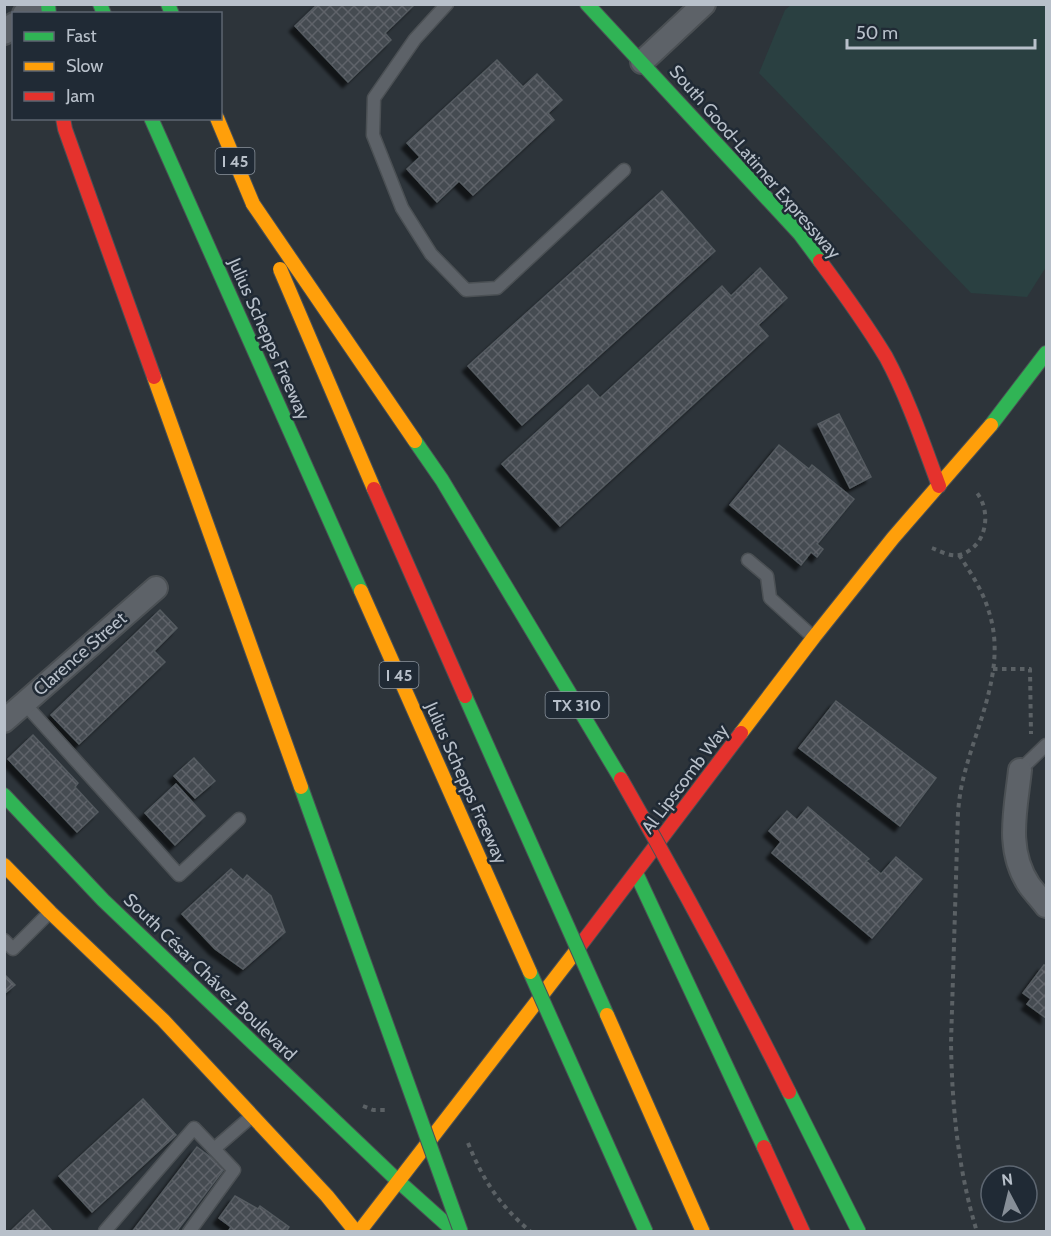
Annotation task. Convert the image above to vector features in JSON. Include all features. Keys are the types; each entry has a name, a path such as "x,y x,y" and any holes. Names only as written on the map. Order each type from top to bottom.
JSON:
{"main road":[{"name":"South Good-Latimer Expressway","path":"587,4 800,234 852,304 886,358 905,397 939,486"},
{"path":"63,120 461,1232"},
{"name":"Julius Schepps Freeway","path":"152,120 646,1232"},
{"name":"Julius Schepps Freeway","path":"218,120 393,531 703,1232"},
{"name":"TX 310","path":"253,204 442,480 610,760 664,854 752,1018 860,1232"},
{"name":"Al Lipscomb Way","path":"357,1232 636,873 814,637 893,538 987,430 1047,353"},
{"name":"South César Chávez Boulevard","path":"4,795 103,900 397,1180 455,1232"},
{"path":"4,865 163,1020 327,1196 357,1232"},
{"path":"636,873 803,1232"}],"street":[{"path":"642,62 704,4"},
{"name":"Clarence Street","path":"4,721 156,588"},
{"path":"1020,770 1013,848 1029,885 1047,906"}],"lane":[{"path":"447,4 415,39 374,98 373,135 402,208 431,254 465,290 497,288 624,170"},
{"path":"748,560 767,576 770,598 814,637"},
{"path":"24,703 179,875 239,819"},
{"path":"1020,770 1047,744"},
{"path":"4,940 12,949 50,912"},
{"path":"214,1149 252,1115"},
{"path":"105,1231 194,1128 234,1170 189,1232"}],"path":[{"path":"932,548 945,554 959,555 969,550 977,542 984,529 986,515 984,502 976,493"},
{"path":"959,555 984,596 994,634 990,691 961,786 957,870 952,1073 959,1160 976,1232"},
{"path":"993,669 1030,669 1031,747 1020,770"},
{"path":"468,1143 478,1168 498,1200 531,1232"},
{"path":"472,1169 478,1168"}],"green space":[{"path":"791,5 1046,5 1046,267 1027,297 971,293 759,73 785,10"}],"building":[{"path":"318,4 415,4 385,33 391,40 348,82 295,26"},
{"path":"497,60 523,87 537,74 562,100 548,113 554,120 473,195 459,181 437,202 407,169 420,157 407,143"},
{"path":"662,191 715,251 522,425 468,366"},
{"path":"760,268 787,298 758,325 768,336 560,526 502,464 588,385 600,398 722,286 731,296"},
{"path":"839,414 871,477 850,488 818,424"},
{"path":"779,445 809,469 812,465 854,499 817,544 823,549 817,557 811,552 801,565 730,505"},
{"path":"160,610 177,628 154,651 165,662 79,744 51,715"},
{"path":"836,701 936,778 900,826 799,748"},
{"path":"33,735 78,783 75,787 98,812 77,832 8,759"},
{"path":"194,758 215,781 195,798 174,776"},
{"path":"176,784 205,816 175,845 145,813"},
{"path":"808,807 869,859 866,861 881,874 896,857 922,879 872,938 772,853 781,842 769,831 787,811 797,820"},
{"path":"231,869 243,880 247,875 271,896 285,932 243,969 215,949 182,914"},
{"path":"1044,965 1046,966 1046,1018 1027,1004 1031,999 1023,993"},
{"path":"4,974 15,985 4,994"},
{"path":"143,1099 176,1135 92,1212 59,1176"},
{"path":"197,1147 225,1168 176,1232 132,1232"},
{"path":"235,1196 258,1209 260,1206 289,1227 286,1232 228,1232 231,1227 219,1218"},
{"path":"33,1210 53,1232 10,1232"}],"traffic: fast":[{"path":"48,4 49,12"},
{"path":"100,4 103,12"},
{"path":"168,4 171,12"},
{"path":"587,4 800,234 820,261"},
{"path":"152,120 361,591"},
{"path":"991,425 1046,353"},
{"path":"415,441 442,480 621,779"},
{"path":"465,696 607,1015"},
{"path":"301,787 461,1232"},
{"path":"4,795 103,900 397,1180 455,1232"},
{"path":"636,873 764,1147"},
{"path":"530,972 646,1232"},
{"path":"789,1092 859,1232"}],"traffic: slow":[{"path":"218,120 253,204"},
{"path":"253,204 415,441"},
{"path":"280,269 374,489"},
{"path":"154,377 301,787"},
{"path":"741,733 893,538 991,425"},
{"path":"361,591 530,972"},
{"path":"4,865 163,1020 327,1196 356,1232"},
{"path":"359,1232 579,947"},
{"path":"607,1015 703,1232"}],"traffic: jam":[{"path":"63,120 154,377"},
{"path":"820,261 886,357 908,404 939,486"},
{"path":"374,489 465,696"},
{"path":"579,947 741,733"},
{"path":"621,779 707,934 789,1092"},
{"path":"764,1147 803,1232"}]}
